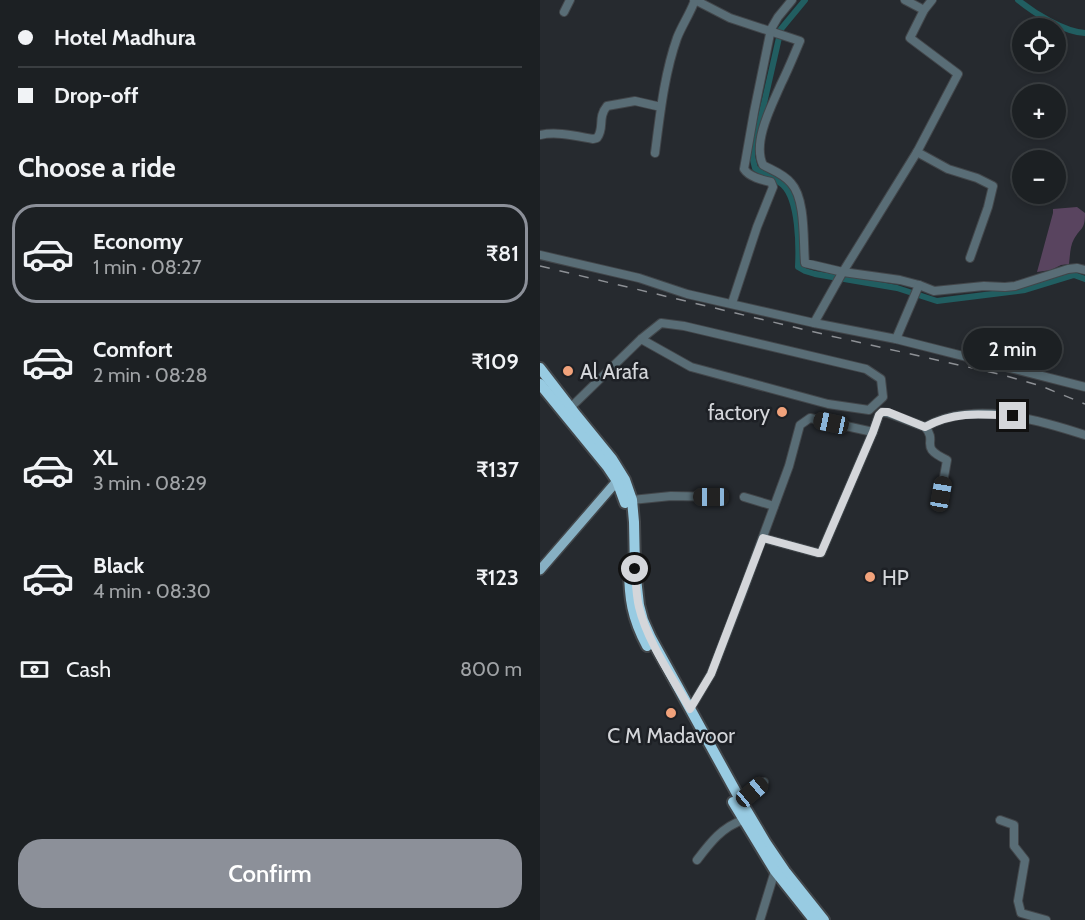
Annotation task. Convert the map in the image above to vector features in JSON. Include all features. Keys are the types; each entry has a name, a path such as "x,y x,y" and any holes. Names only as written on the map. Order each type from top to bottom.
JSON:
{"highway":[{"path":"540,368 612,459 632,500 639,605 651,638 741,801 781,865 824,920"},
{"path":"540,384 621,480 625,500 629,587 636,625 743,820 775,871 814,920"}],"main road":[{"path":"540,570 621,480"}],"street":[{"path":"564,12 570,0"},
{"path":"655,153 671,58 694,0 730,18 800,41 764,122 760,139 760,160 763,165 786,177 796,189 804,228 805,263 842,273 882,277 919,285 934,291 984,286 1005,287 1026,283 1068,269 1085,270"},
{"path":"732,303 773,187 771,182 749,175 744,170 772,26 792,0"},
{"path":"905,0 924,10"},
{"path":"814,323 842,273 917,152 958,74 910,38 924,10 932,0"},
{"path":"540,135 570,135 593,139 600,135 601,115 607,105 635,101 661,107"},
{"path":"917,152 948,169 977,178 993,186 970,258"},
{"path":"540,255 639,278 687,294 896,339 1085,387"},
{"path":"896,339 919,285"},
{"path":"570,408 641,339 661,323 684,326 866,369 881,380 883,397 869,410 828,404 691,367 641,339"},
{"path":"763,538 821,553 882,412 888,412 925,427 930,435 931,451 947,460 941,494"},
{"path":"925,427 946,418 976,414 1013,416 1034,420 1085,435"},
{"path":"690,709 711,674 789,466 800,425 810,418 873,432"},
{"path":"632,500 671,496 722,497"},
{"path":"744,497 774,506"},
{"path":"741,801 764,782"},
{"path":"697,860 714,838 733,823 743,820"},
{"path":"1000,820 1014,825 1014,846 1025,860 1018,901 1021,913 1046,920"},
{"path":"760,920 775,871"}],"shaded area":[{"path":"1077,207 1085,213 1084,223 1073,242 1069,264 1037,272 1053,209"}],"waterway":[{"path":"805,0 781,29 752,156 755,168 783,185 792,201 797,224 798,267 815,274 897,288 937,301 1025,290 1074,275 1085,279"},
{"path":"1018,0 1059,26 1085,33"}],"railway":[{"path":"540,266 1003,375 1041,386 1085,404"}],"place":[{"name":"Al Arafa","path":"568,371"},
{"name":"factory","path":"782,412"},
{"name":"HP","path":"870,577"},
{"name":"C M Madavoor","path":"671,713"}],"route":[{"path":"635,569 643,620 690,709 711,674 763,538 821,553 882,412 888,412 925,427 960,415 1013,416"}]}
